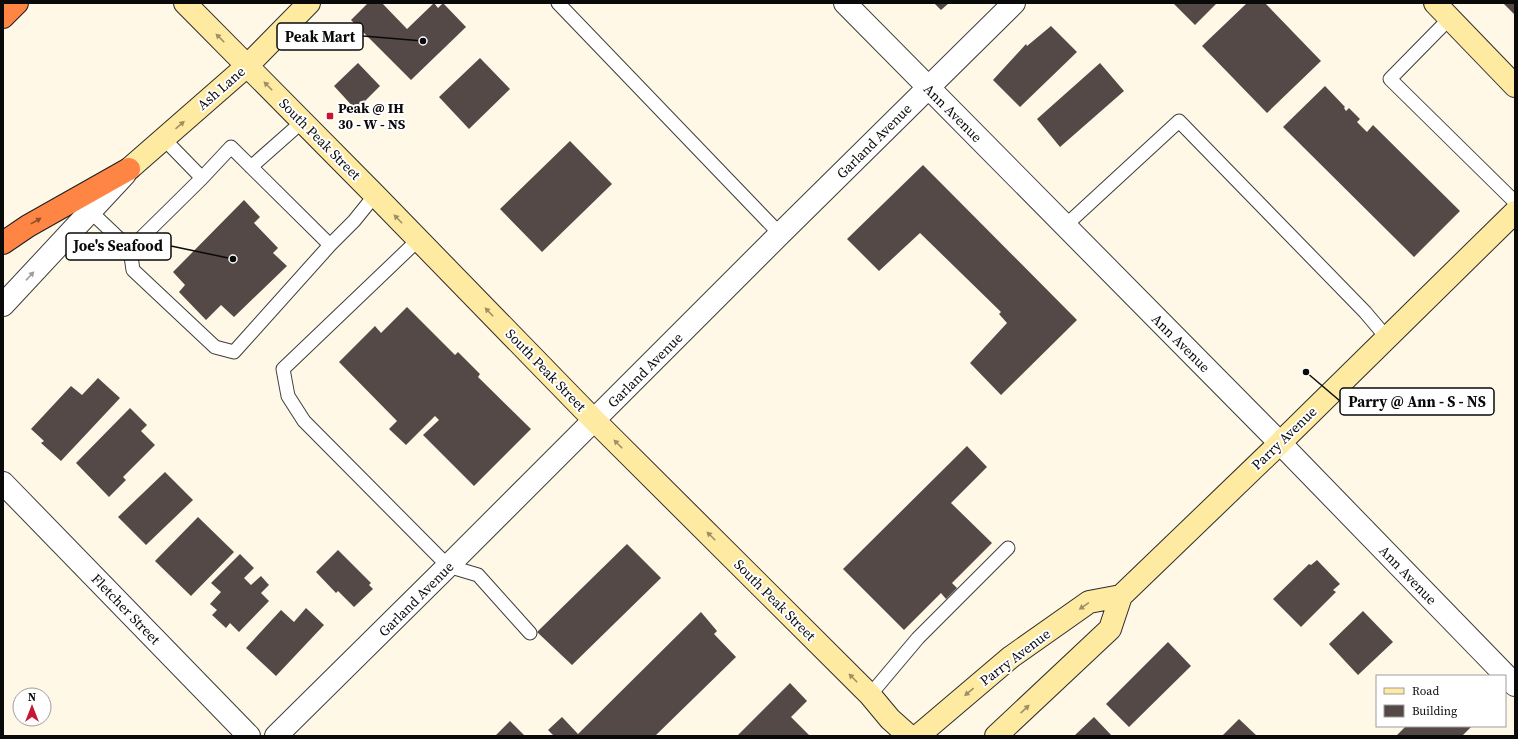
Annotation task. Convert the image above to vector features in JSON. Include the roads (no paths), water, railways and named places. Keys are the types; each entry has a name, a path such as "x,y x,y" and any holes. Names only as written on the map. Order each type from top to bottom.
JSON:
{"highway":[{"path":"3,17 17,3"},
{"path":"3,243 28,226 129,169"}],"main road":[{"name":"South Peak Street","path":"185,3 303,121 594,420 870,695 890,719 909,736"},
{"name":"Ash Lane","path":"129,169 248,65 309,3"},
{"path":"1442,10 1515,86"},
{"name":"Parry Avenue","path":"996,736 1110,629 1121,596 1280,443 1515,212"},
{"name":"Parry Avenue","path":"918,736 1011,657 1089,602 1121,596"}],"street":[{"name":"Ann Avenue","path":"845,3 1280,443 1505,675"},
{"name":"Garland Avenue","path":"276,736 1014,3"},
{"path":"3,305 129,169"},
{"name":"Fletcher Street","path":"3,482 249,736"},
{"name":"Ann Avenue","path":"1506,676 1515,685"}],"lane":[{"path":"558,3 780,234"},
{"path":"1442,10 1390,79 1515,202"},
{"path":"251,167 303,121"},
{"path":"1065,226 1179,121 1365,312 1387,338"},
{"path":"164,139 202,178"},
{"path":"130,249 202,178 230,147 330,245"},
{"path":"90,211 130,249 133,270 215,347 234,352 330,245 354,221 375,195"},
{"path":"418,240 283,369 288,396 304,421 448,566 478,575 530,633"},
{"path":"870,695 918,638 1008,548"}],"place":[{"name":"Peak Mart","path":"423,41"},
{"name":"Peak @ IH 30 - W - NS","path":"330,116"},
{"name":"Joe's Seafood","path":"233,259"},
{"name":"Parry @ Ann - S - NS","path":"1306,372"}]}
